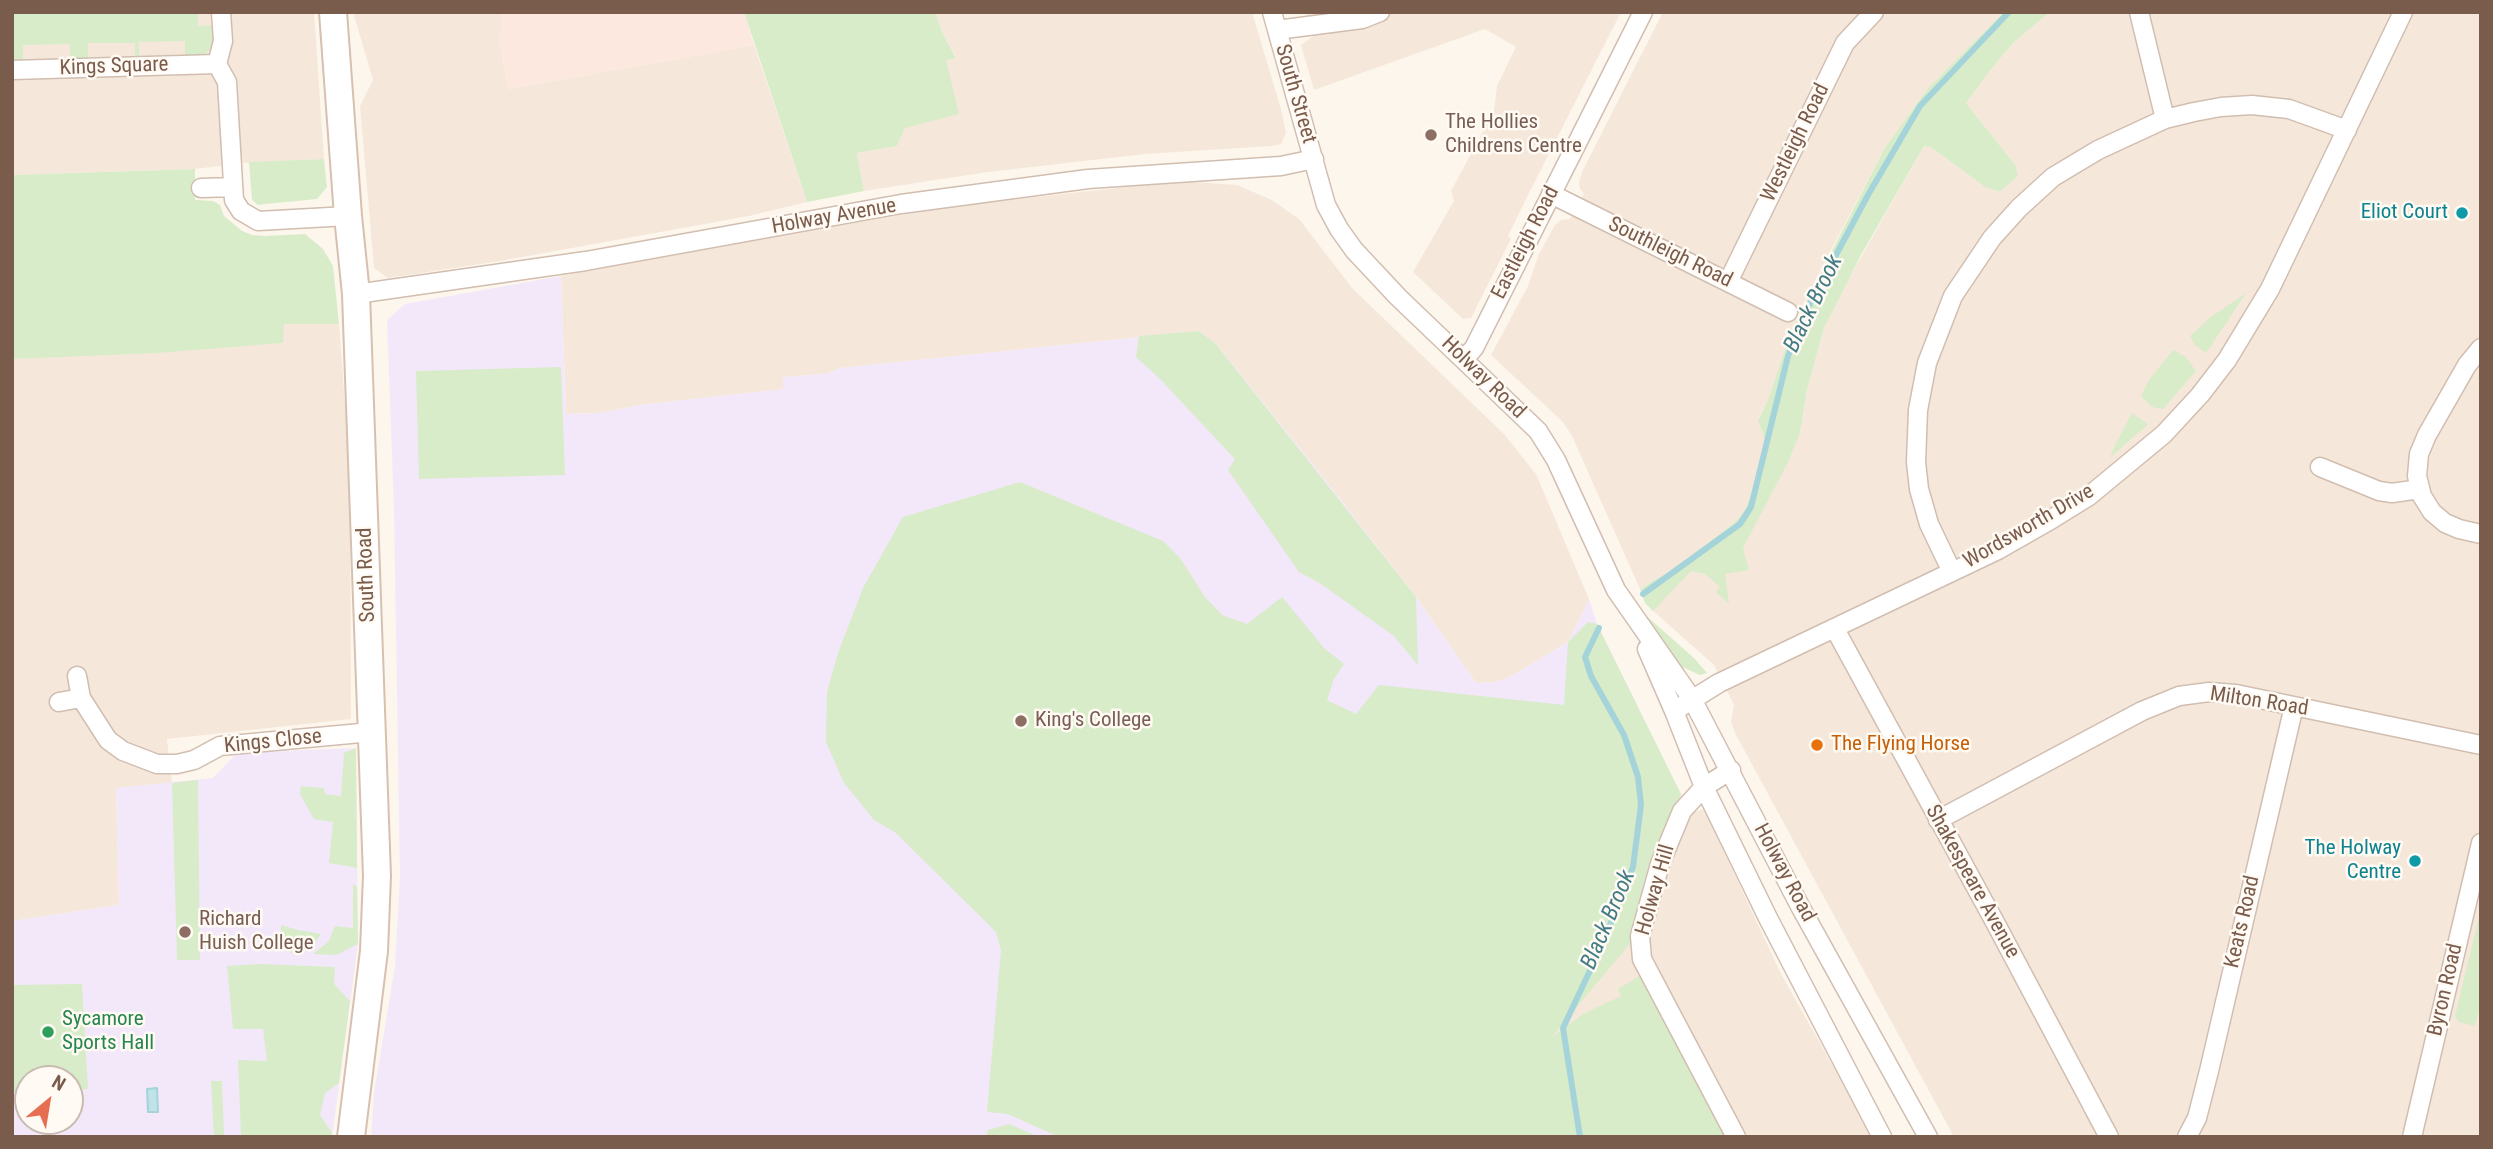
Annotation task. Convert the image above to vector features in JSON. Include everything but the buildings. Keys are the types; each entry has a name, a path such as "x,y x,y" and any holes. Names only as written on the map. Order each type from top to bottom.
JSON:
{"main road":[{"name":"South Road","path":"333,12 356,294 377,876 374,951 351,1137"}],"street":[{"path":"221,12 223,41 216,64 227,82 234,200 241,211 258,220 348,216"},
{"name":"South Street","path":"1314,159 1275,21 1362,19 1380,12"},
{"name":"Eastleigh Road","path":"1464,359 1474,348 1643,12"},
{"name":"Westleigh Road","path":"1728,282 1845,43 1874,12"},
{"path":"2139,12 2165,119"},
{"name":"Wordsworth Drive","path":"1675,711 1720,683 2009,543 2089,496 2164,434 2200,395 2227,360 2270,289 2403,12"},
{"name":"Kings Square","path":"12,70 216,64"},
{"path":"1952,572 1929,524 1919,489 1916,436 1918,410 1927,363 1953,296 1992,238 2019,208 2053,177 2103,147 2165,119 2221,107 2252,105 2289,109 2347,130"},
{"name":"Holway Avenue","path":"356,294 586,261 901,204 1088,179 1281,166 1314,159"},
{"name":"Holway Road","path":"1314,159 1326,205 1354,250 1398,298 1538,431 1556,460 1616,590 1692,699 1801,908 1928,1137"},
{"path":"201,188 233,187"},
{"name":"Southleigh Road","path":"1551,194 1788,312"},
{"path":"2481,348 2467,365 2427,435 2419,454 2417,476 2420,489 2432,512 2445,523 2481,534"},
{"path":"2320,467 2359,475 2379,491 2392,493 2420,489"},
{"name":"Holway Road","path":"1631,614 1675,711 1704,787 1768,918 1882,1137"},
{"name":"Shakespeare Avenue","path":"1835,628 2109,1137"},
{"name":"Kings Close","path":"77,676 81,698 108,740 122,751 157,764 177,764 194,760 220,746 372,732"},
{"name":"Milton Road","path":"1938,820 2142,711 2179,696 2209,692 2236,694 2481,745"},
{"path":"59,702 81,698"},
{"name":"Keats Road","path":"2187,1137 2197,1118 2209,1071 2294,706"},
{"name":"Holway Hill","path":"1731,770 1704,787 1682,811 1660,864 1640,936 1642,959 1737,1137"},
{"name":"Byron Road","path":"2412,1137 2481,843"}],"shaded area":[{"path":"12,12 314,12 324,159 243,163 195,169 12,175"},
{"path":"353,12 500,12 503,25 499,37 508,89 754,45 807,202 749,216 500,261 388,278 374,268 360,106 373,80"},
{"path":"500,12 744,12 754,45 508,89 499,37 503,25"},
{"path":"935,12 1252,12 1286,133 1281,144 1271,146 1145,154 988,172 864,191 857,153 897,146 946,60 956,57"},
{"path":"1306,12 1621,12 1527,197 1508,236 1511,239 1471,318 1463,319 1413,272 1454,201 1451,191 1494,111 1497,86 1516,47 1485,29 1314,90 1301,45 1313,36"},
{"path":"1663,12 2004,12 1928,88 1884,149 1806,298 1791,331 1768,400 1758,419 1765,440 1745,510 1734,523 1678,566 1640,589 1572,436 1563,422 1491,355 1528,286 1539,254 1555,225 1561,220 1570,219 1584,194 1579,183 1582,172"},
{"path":"2050,12 2481,12 2481,1137 1954,1137 1735,733 1731,722 1734,705 1714,665 1651,609 1773,489 1800,433 1807,390 1824,328 1835,303 1924,146 1932,148 1985,187 2000,192 2018,176 2016,166 1966,103 2014,42"},
{"path":"1180,181 1237,185 1272,200 1299,219 1353,289 1504,434 1536,474 1589,599 1568,642 1510,677 1495,682 1476,683 1416,597 1326,481 1216,344 1199,331 841,368 826,374 783,377 784,389 640,405 601,413 566,414 561,276 905,214"},
{"name":"King's College","path":"561,276 566,414 601,413 640,405 783,389 783,377 826,374 840,368 1199,331 1216,344 1326,481 1416,597 1476,683 1495,682 1510,677 1568,642 1589,599 1597,624 1669,771 1548,1041 1567,1137 371,1137 374,1093 395,966 400,878 394,509 387,320 405,304"},
{"path":"284,324 339,324 350,473 351,719 167,739 172,783 116,789 119,905 12,921 12,359 282,343"},
{"name":"Richard Huish College","path":"356,748 358,944 332,1137 12,1137 12,921 119,905 116,788 213,778 237,753"},
{"path":"1669,771 1681,794 1695,812 1704,809 1781,974 1873,1137 1567,1137 1548,1041"}],"green space":[{"path":"12,12 198,12 198,26 215,25 216,37 212,48 202,56 185,57 185,41 139,42 139,58 135,58 135,43 88,43 88,59 70,60 70,44 23,45 23,62 12,62"},
{"path":"744,12 935,12 956,58 946,60 959,114 905,128 897,146 857,153 864,191 807,202"},
{"path":"2004,12 2050,12 2014,42 1966,103 2016,166 2018,176 2000,192 1985,187 1932,148 1924,146 1861,255 1824,328 1807,390 1800,433 1788,462 1743,548 1749,570 1725,574 1729,604 1716,592 1720,587 1705,574 1691,571 1653,611 1645,603 1640,589 1678,566 1734,523 1745,510 1765,440 1758,420 1768,400 1791,331 1884,149 1928,88"},
{"path":"324,159 327,187 317,199 258,205 252,200 249,162"},
{"path":"195,169 195,200 213,201 220,205 224,216 242,231 265,236 305,234 323,249 333,266 339,324 284,324 283,343 157,353 12,359 12,175"},
{"path":"2246,293 2206,353 2195,345 2190,336 2211,317"},
{"path":"1199,331 1216,344 1416,597 1418,665 1394,636 1321,584 1299,572 1228,470 1235,459 1136,357 1139,336"},
{"path":"2173,350 2185,356 2196,371 2163,409 2152,407 2141,396 2149,380"},
{"path":"561,367 565,475 419,479 416,371"},
{"path":"2132,413 2148,424 2110,458 2115,445"},
{"path":"1020,482 1163,541 1180,558 1205,597 1222,615 1247,624 1282,597 1324,648 1344,664 1334,679 1327,700 1356,714 1379,685 1564,705 1568,642 1588,622 1597,624 1681,794 1657,848 1633,940 1551,1038 1583,1014 1621,996 1618,989 1641,975 1727,1137 1059,1137 1008,1114 987,1112 1001,950 996,932 896,833 874,820 844,783 826,742 827,692 838,653 863,588 903,517"},
{"path":"1643,613 1707,673 1700,675 1678,665"},
{"path":"356,748 357,868 329,863 333,822 314,819 300,794 301,786 324,788 325,794 341,796 344,753"},
{"path":"198,780 200,960 177,960 172,783"},
{"path":"353,884 357,887 358,944 336,955 313,954 329,941 335,926 353,928"},
{"path":"2481,908 2481,1003 2475,1026 2459,1022 2455,1016"},
{"path":"281,925 321,934 313,945 298,953 288,952 288,948 280,948"},
{"path":"260,964 335,967 334,984 350,1001 339,1083 325,1093 320,1115 332,1137 241,1137 238,1060 267,1061 263,1029 233,1029 227,966"},
{"name":"Sycamore Sports Hall","path":"82,984 88,1089 84,1089 84,1065 14,1065 12,1092 12,985"},
{"path":"211,1081 222,1081 224,1137 214,1137"},
{"path":"1009,1124 1039,1137 986,1137 988,1130"}],"water":[{"path":"157,1088 158,1112 148,1112 147,1089"}],"waterway":[{"name":"Black Brook","path":"1643,594 1740,524 1751,507 1788,356 1805,313 1868,195 1920,106 2009,12"},
{"name":"Black Brook","path":"1580,1137 1563,1028 1602,945 1633,867 1641,805 1638,777 1624,735 1591,676 1585,657 1599,628"}],"place":[{"name":"The Hollies Childrens Centre","path":"1431,135"},
{"name":"Eliot Court","path":"2462,213"},
{"name":"King's College","path":"1021,721"},
{"name":"The Flying Horse","path":"1817,745"},
{"name":"The Holway Centre","path":"2415,861"},
{"name":"Richard Huish College","path":"185,932"},
{"name":"Sycamore Sports Hall","path":"48,1032"}]}
